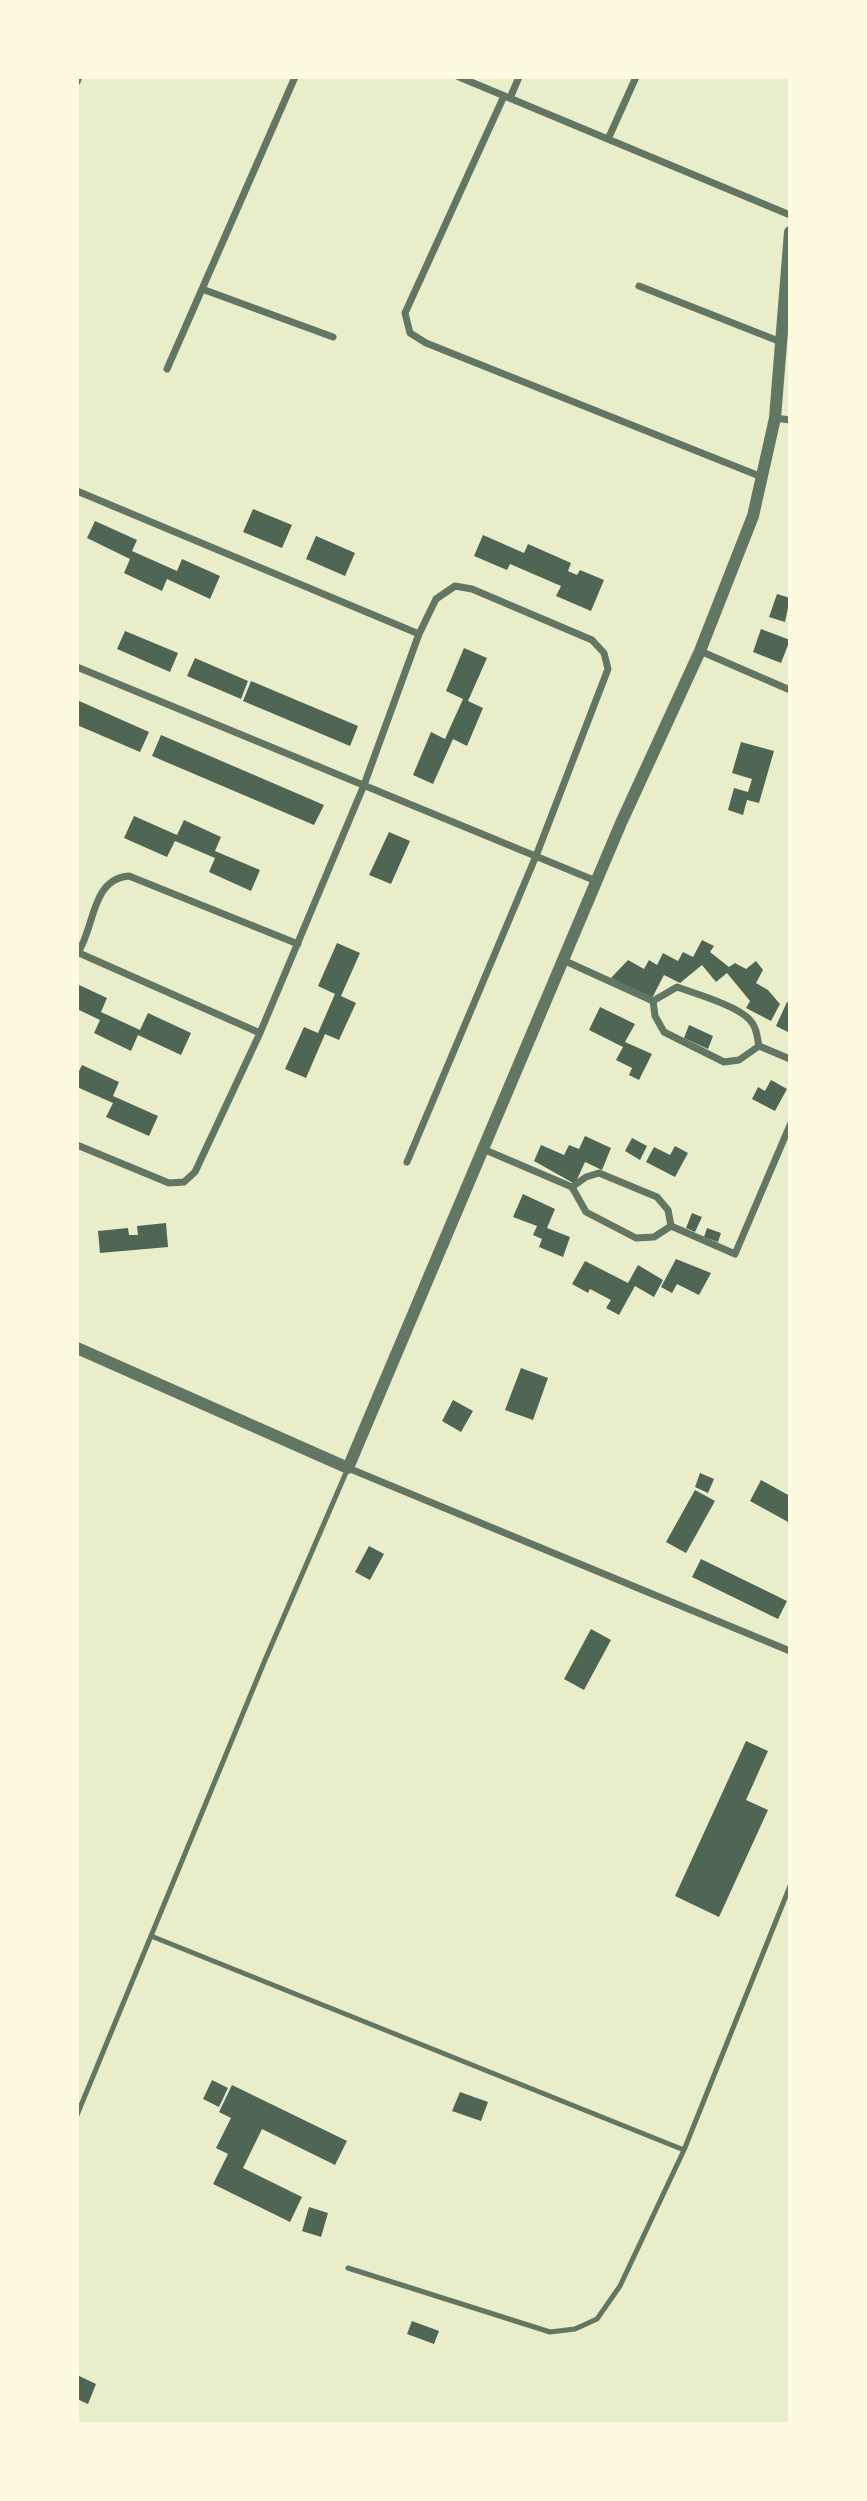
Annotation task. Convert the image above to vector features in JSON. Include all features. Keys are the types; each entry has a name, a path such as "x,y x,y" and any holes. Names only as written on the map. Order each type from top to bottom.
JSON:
{"street":[{"path":"77,82 79,77"},
{"path":"167,369 295,77"},
{"path":"459,77 790,215"},
{"path":"519,77 507,97 405,313 410,333 426,343 762,477"},
{"path":"608,137 636,77"},
{"path":"348,1468 596,881 700,651 753,516 775,418 790,232"},
{"path":"639,286 781,342"},
{"path":"202,289 333,337"},
{"path":"775,418 790,420"},
{"path":"77,491 419,634"},
{"path":"77,1145 169,1182 184,1182 201,1160 260,1033 365,785 419,634 436,598 455,586 472,589 592,640 604,653 608,669 536,856 407,1161"},
{"path":"700,651 790,690"},
{"path":"77,667 596,881"},
{"path":"260,1033 78,953 101,892 118,877 129,876 298,944"},
{"path":"562,960 653,1001"},
{"path":"653,1001 677,986 704,996 748,1018 755,1028 759,1046"},
{"path":"653,1001 655,1016 664,1032 724,1062 739,1059 759,1046"},
{"path":"759,1046 790,1059"},
{"path":"671,1226 734,1254 790,1125"},
{"path":"483,1149 572,1187 586,1212 636,1238 654,1237 671,1226"},
{"path":"572,1187 586,1177 600,1173 657,1197 668,1210 671,1226"},
{"path":"77,1348 348,1468 790,1651"}],"lane":[{"path":"77,2115 348,1468"},
{"path":"348,2268 550,2332 575,2329 597,2319 620,2286 684,2150 790,1886"},
{"path":"151,1937 684,2150"}],"building":[{"path":"253,509 292,525 282,548 243,532"},
{"path":"95,521 137,540 132,551 177,571 182,559 220,576 210,599 167,579 162,591 124,573 130,559 87,538"},
{"path":"483,535 524,553 528,544 571,563 568,571 577,575 580,570 604,580 591,611 556,596 561,586 510,564 507,570 474,556"},
{"path":"316,536 355,553 345,576 306,559"},
{"path":"777,594 790,598 785,622 769,617"},
{"path":"761,629 790,640 781,663 753,652"},
{"path":"125,631 178,653 170,672 117,649"},
{"path":"464,648 487,658 468,701 483,708 467,746 453,739 433,784 413,775 431,732 445,739 463,699 446,691"},
{"path":"195,658 248,681 241,699 187,676"},
{"path":"251,681 358,726 350,746 243,701"},
{"path":"77,700 149,732 140,752 77,725"},
{"path":"161,735 324,805 314,825 152,756"},
{"path":"741,742 774,751 759,803 747,800 743,815 728,810 734,788 748,792 752,779 732,773"},
{"path":"134,816 177,835 184,820 221,837 215,851 260,870 251,891 209,872 215,858 175,841 167,857 124,838"},
{"path":"389,832 410,841 391,884 369,875"},
{"path":"702,940 714,946 710,952 729,967 735,963 746,969 756,961 763,970 756,983 768,990 780,1004 771,1021 746,1008 750,1001 727,973 716,982 702,965 680,983 664,975 651,1000 611,978 628,960 644,969 649,960 657,965 663,953 678,961 683,952 693,957"},
{"path":"337,943 360,953 341,996 356,1003 339,1040 325,1034 306,1078 285,1069 304,1027 318,1033 335,994 318,986"},
{"path":"77,984 107,998 101,1012 140,1030 148,1013 191,1033 181,1055 138,1035 131,1051 94,1033 100,1020 77,1009"},
{"path":"787,1002 790,1004 790,1033 776,1026"},
{"path":"600,1007 635,1024 625,1042 652,1054 639,1080 629,1075 632,1068 616,1060 623,1047 589,1030"},
{"path":"689,1025 713,1036 708,1049 684,1038"},
{"path":"82,1065 119,1082 113,1096 158,1116 149,1136 106,1117 113,1103 77,1087 77,1075"},
{"path":"771,1080 787,1089 775,1111 752,1099 758,1087 765,1091"},
{"path":"585,1136 611,1148 602,1170 585,1162 575,1184 534,1161 541,1145 564,1155 569,1145 579,1149"},
{"path":"632,1138 647,1146 640,1160 625,1151"},
{"path":"675,1146 688,1153 675,1177 646,1162 654,1147 670,1155"},
{"path":"523,1194 555,1209 547,1228 570,1237 563,1257 539,1247 542,1239 533,1235 537,1226 513,1217"},
{"path":"692,1213 702,1217 695,1232 686,1228"},
{"path":"166,1223 168,1247 100,1253 98,1231 128,1228 129,1235 138,1235 137,1226"},
{"path":"707,1228 721,1233 718,1242 704,1237"},
{"path":"676,1259 711,1273 699,1295 677,1284 672,1293 661,1287"},
{"path":"585,1261 628,1283 638,1265 663,1280 654,1297 635,1286 619,1315 606,1308 611,1300 590,1289 588,1293 572,1284"},
{"path":"521,1368 548,1378 533,1420 505,1410"},
{"path":"453,1400 473,1411 461,1432 442,1421"},
{"path":"700,1473 714,1479 708,1493 695,1487"},
{"path":"761,1480 790,1496 790,1523 750,1501"},
{"path":"695,1490 715,1501 686,1553 666,1542"},
{"path":"369,1546 384,1554 370,1580 355,1572"},
{"path":"701,1559 787,1601 778,1619 692,1577"},
{"path":"591,1629 611,1640 584,1690 564,1679"},
{"path":"746,1741 768,1751 746,1800 768,1810 719,1917 675,1896"},
{"path":"212,2080 228,2088 219,2107 203,2099"},
{"path":"232,2085 347,2141 335,2165 262,2129 243,2168 302,2197 290,2222 213,2184 228,2154 216,2148 231,2118 219,2112"},
{"path":"460,2092 488,2102 481,2121 452,2111"},
{"path":"309,2207 328,2213 321,2237 302,2231"},
{"path":"412,2321 439,2331 434,2344 407,2334"},
{"path":"77,2375 96,2384 88,2404 77,2399"}]}
